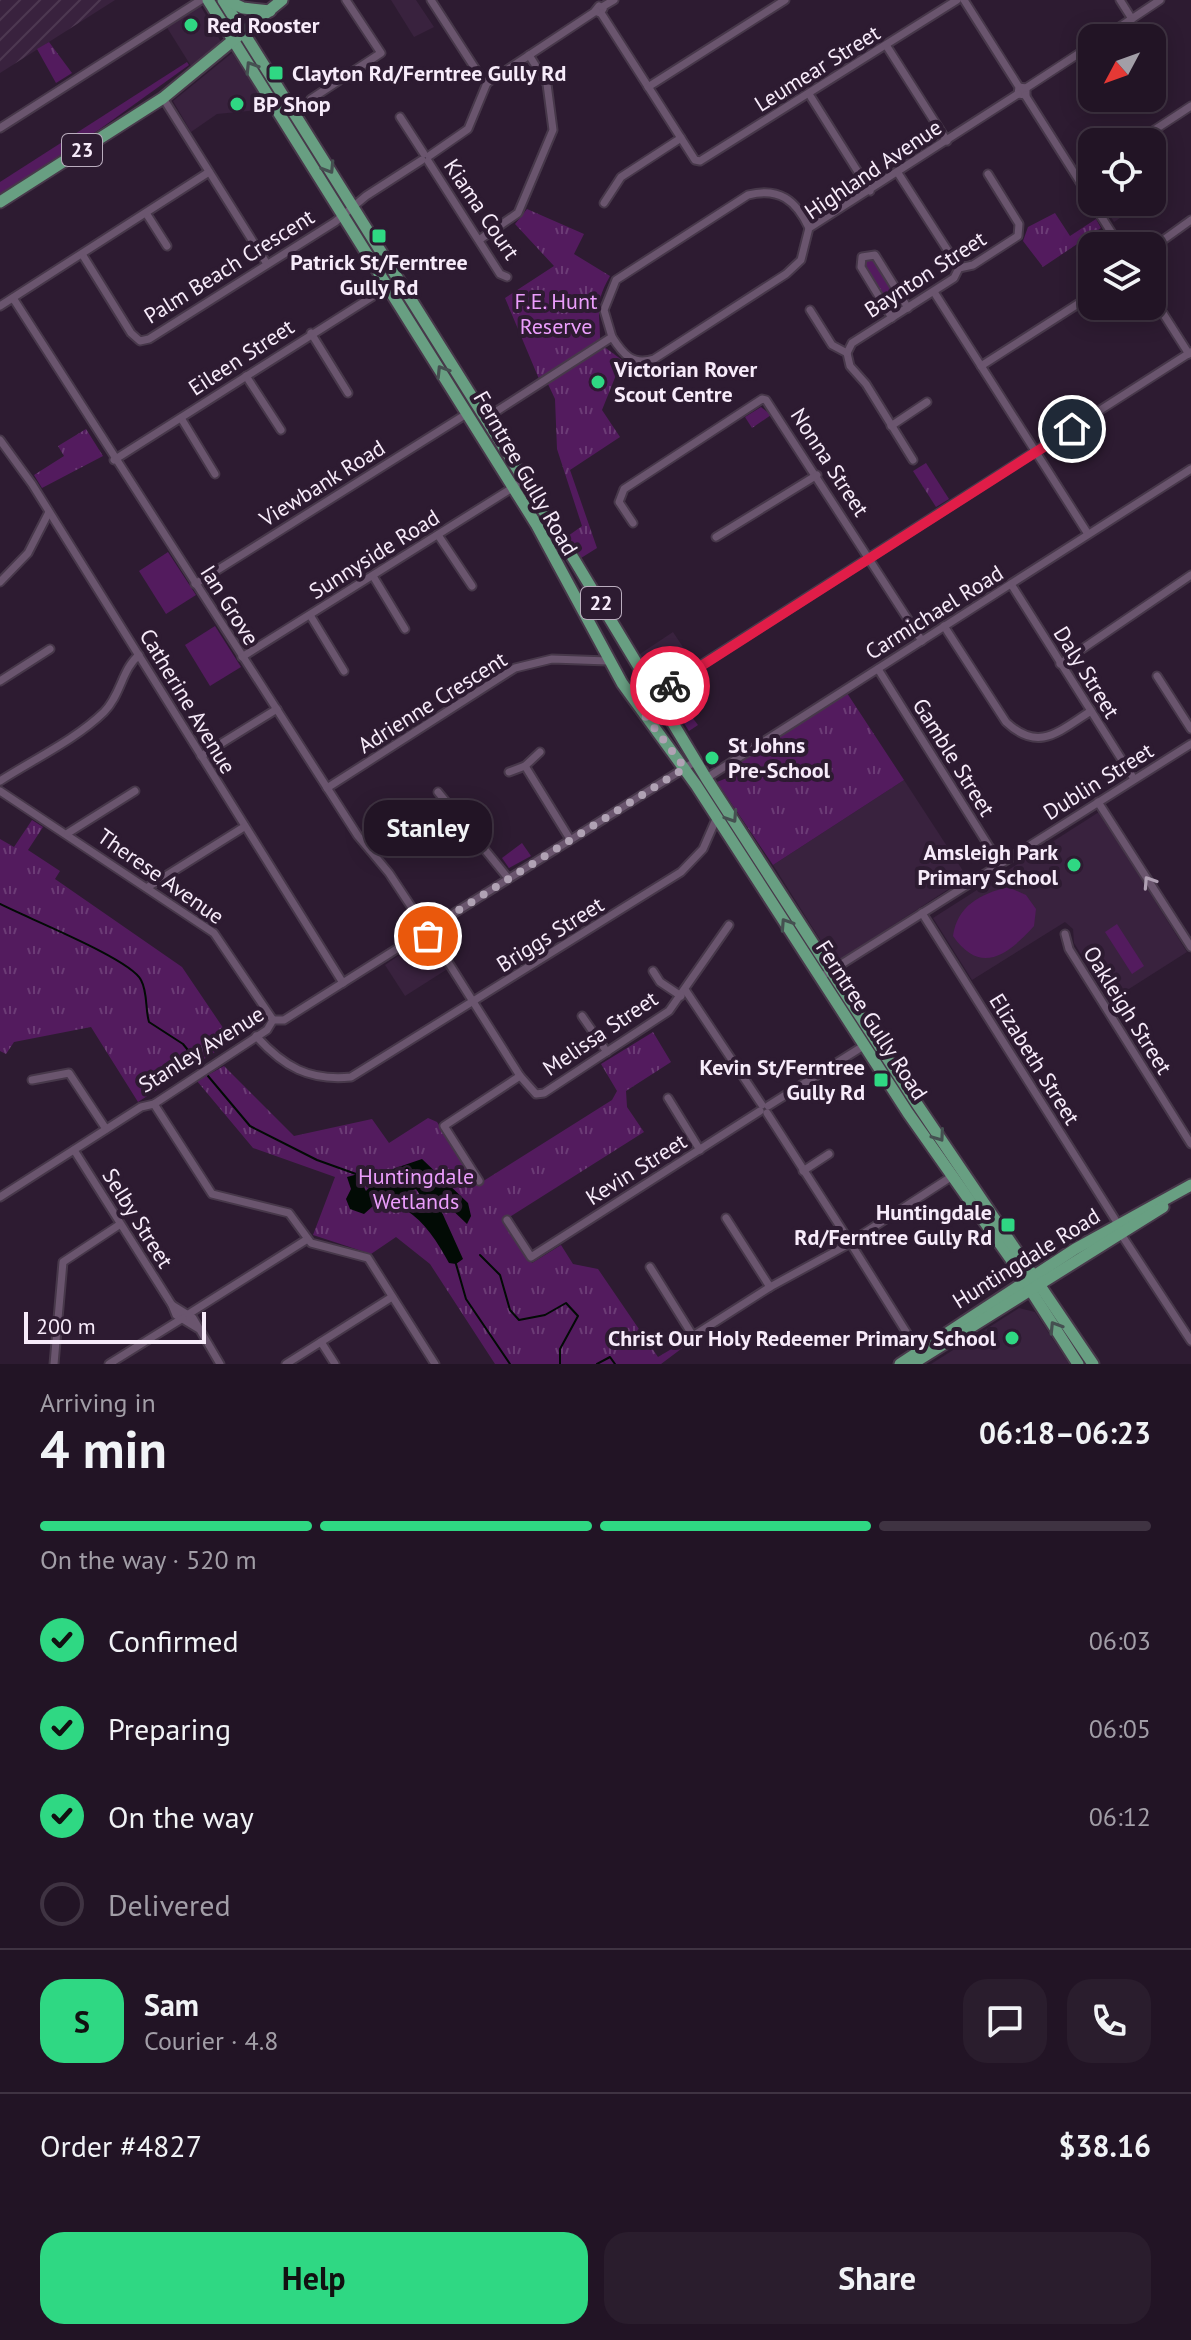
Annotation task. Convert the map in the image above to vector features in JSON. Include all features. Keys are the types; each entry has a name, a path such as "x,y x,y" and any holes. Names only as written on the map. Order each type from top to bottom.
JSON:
{"main road":[{"name":"Ferntree Gully Road","path":"208,0 239,37 525,480 696,761 701,782 717,817 826,974 865,1045 1093,1364"},
{"name":"Ferntree Gully Road","path":"224,0 239,37"},
{"path":"224,0 243,8 270,11"},
{"name":"23","path":"0,202 163,98 282,0"},
{"name":"Ferntree Gully Road","path":"348,210 389,286 514,487 608,661 685,768 701,782 957,1173"},
{"name":"Huntingdale Road","path":"900,1364 918,1358 1119,1229 1191,1187"},
{"name":"Ferntree Gully Road","path":"1034,1283 1078,1364"}],"street":[{"path":"0,128 201,0"},
{"path":"306,107 311,99 381,53 346,0"},
{"path":"431,0 487,83 614,0"},
{"path":"648,87 785,0"},
{"path":"964,0 1078,178"},
{"path":"1120,0 1132,19"},
{"path":"1124,24 1160,0"},
{"name":"Leumear Street","path":"681,138 695,160 706,159 952,1"},
{"path":"598,8 681,138 621,177 604,203"},
{"path":"886,45 947,141"},
{"name":"Highland Avenue","path":"612,337 624,355 634,361 654,359 786,274 801,260 807,246 809,228 1078,54"},
{"path":"479,240 518,213 553,130 547,84 529,55"},
{"name":"Palm Beach Crescent","path":"82,254 131,333 140,341 149,339 468,129 487,83"},
{"path":"809,94 870,191"},
{"path":"163,98 267,264"},
{"path":"1157,128 1191,106"},
{"name":"Kiama Court","path":"400,117 500,274 507,277"},
{"path":"0,306 209,172"},
{"path":"898,173 959,268"},
{"name":"Baynton Street","path":"847,353 852,343 954,278 959,268 973,265 1018,236 1019,224 988,174"},
{"path":"486,418 612,337 604,310 616,280 748,195 772,191 783,196 800,209 809,228"},
{"path":"146,213 167,246"},
{"path":"1166,238 1191,220"},
{"path":"892,318 861,267 862,257 875,255 908,308"},
{"name":"Eileen Street","path":"114,460 389,286"},
{"path":"934,292 1088,534"},
{"name":"Ian Grove","path":"13,298 327,788 427,930 520,1076 536,1094"},
{"path":"981,366 1078,304"},
{"path":"810,310 832,345 847,353 850,366 913,460"},
{"path":"639,708 1190,353 1166,317"},
{"path":"311,333 348,393"},
{"path":"246,376 281,430"},
{"name":"Nonna Street","path":"633,523 619,502 624,489 762,399 771,404 922,641"},
{"path":"891,426 927,402"},
{"name":"Viewbank Road","path":"195,584 468,413"},
{"path":"181,418 215,474"},
{"name":"Catherine Avenue","path":"0,440 49,512 343,983"},
{"name":"Carmichael Road","path":"701,782 1191,469"},
{"path":"716,537 817,475"},
{"name":"Sunnyside Road","path":"242,657 525,480"},
{"path":"1,579 28,553 49,512"},
{"path":"438,535 472,586"},
{"path":"1060,664 1191,575"},
{"path":"373,576 405,629"},
{"name":"Daly Street","path":"1011,584 1134,779"},
{"path":"310,615 344,671"},
{"path":"944,626 1006,722 1016,731 1037,739 1051,737 1091,711"},
{"path":"0,681 50,649"},
{"path":"0,781 103,713 121,689 131,662 139,655"},
{"name":"Adrienne Crescent","path":"327,788 515,668 552,659 608,661"},
{"name":"Gamble Street","path":"878,669 1000,864"},
{"path":"1157,676 1191,729"},
{"path":"201,756 277,709"},
{"name":"Dublin Street","path":"826,974 1191,744"},
{"path":"509,772 525,766 540,752"},
{"name":"Stanley Avenue","path":"1,1196 106,1129 154,1104 267,1030 273,1020 284,1020 696,761"},
{"path":"525,766 570,839"},
{"name":"Therese Avenue","path":"0,791 68,833 221,940 273,1020"},
{"path":"68,833 135,791"},
{"path":"438,792 508,878"},
{"path":"1098,802 1191,947"},
{"name":"Briggs Street","path":"256,1036 277,1059 299,1073 327,1079 351,1077 681,872 703,849 717,817"},
{"path":"148,887 244,827"},
{"name":"Elizabeth Street","path":"922,913 1191,1341"},
{"name":"Melissa Street","path":"536,1094 544,1093 659,1019 684,994 729,925"},
{"name":"Oakleigh Street","path":"1065,934 1069,949 1191,1144"},
{"path":"653,971 660,982 684,994 764,1109 851,1243 918,1358"},
{"path":"582,1016 607,1052"},
{"name":"Kevin Street","path":"507,1220 531,1257 865,1045"},
{"path":"32,1080 69,1073 106,1129"},
{"path":"479,1181 444,1126 520,1076"},
{"path":"668,1098 700,1150"},
{"path":"154,1104 212,1194 289,1213 306,1240 365,1255 435,1364"},
{"name":"Selby Street","path":"74,1150 172,1305 199,1329 220,1364"},
{"path":"803,1171 829,1154"},
{"path":"650,1267 693,1336 770,1287 851,1243 957,1173"},
{"path":"726,1218 770,1287"},
{"path":"54,1364 63,1262 119,1225"},
{"path":"109,1364 306,1240"},
{"path":"286,1364 392,1297"},
{"path":"321,1342 335,1364"}],"shaded area":[{"path":"0,0 115,0 0,73"},
{"path":"391,0 416,0 434,27 414,37"},
{"path":"200,5 221,42 191,66 166,26"},
{"path":"232,53 269,109 217,114 191,132 173,101"},
{"path":"673,632 695,665 658,690 637,656"},
{"path":"904,780 967,877 835,963 773,865"},
{"name":"Amsleigh Park Primary School","path":"1099,812 1187,952 1110,1001 1074,943 1073,929 1065,922 972,980 933,918"},
{"path":"421,940 433,942 449,968 405,996 385,965"},
{"path":"422,1159 468,1203 471,1216 467,1224 445,1203 440,1208 463,1259 456,1264 449,1263 425,1227 406,1210 422,1198 416,1189 373,1206 364,1214 350,1209 346,1199 351,1189 347,1177 358,1174 366,1191 384,1172"},
{"name":"Christ Our Holy Redeemer Primary School","path":"1019,1308 1035,1312 1069,1364 931,1364"}],"green space":[{"path":"49,42 72,73 56,83 37,49"},
{"path":"187,62 189,65 100,129 0,194 0,182"},
{"name":"F.E. Hunt Reserve","path":"527,209 584,234 574,254 610,276 600,301 600,340 539,379 505,298 554,266 515,224"},
{"path":"1055,213 1070,236 1096,219 1101,228 1095,232 1078,232 1078,243 1043,267 1023,241 1028,227"},
{"path":"864,258 874,258 901,303 893,309 865,268"},
{"name":"F.E. Hunt Reserve","path":"603,346 622,360 602,410 620,437 570,470 597,548 581,558 568,536 582,526 557,449 555,399 547,382"},
{"path":"761,407 771,415 752,428 745,417"},
{"path":"86,429 103,456 42,488 34,475 64,456 58,446"},
{"path":"926,463 949,499 936,507 913,471"},
{"path":"168,552 196,595 166,614 139,571"},
{"path":"215,626 241,667 210,686 185,645"},
{"path":"845,690 904,780 773,865 717,782 727,778 749,750"},
{"path":"676,691 676,696 698,725 689,731 668,698"},
{"path":"32,820 43,827 28,850 60,871 55,879 182,967 232,1041 138,1102 91,1027 14,1042 6,1054 0,1051 0,839 14,847"},
{"path":"522,843 531,856 509,868 502,858"},
{"path":"1008,887 1026,895 1036,909 1034,926 1004,953 983,958 973,955 953,936 959,917 979,898"},
{"path":"1117,924 1144,966 1132,974 1105,932"},
{"name":"Huntingdale Wetlands","path":"653,1032 671,1062 626,1091 627,1107 644,1132 505,1220 532,1263 561,1245 573,1264 598,1269 658,1357 690,1338 693,1340 661,1364 495,1364 430,1264 396,1237 371,1254 313,1235 335,1177 253,1148 197,1081 224,1066 294,1136 372,1119 389,1143 428,1118 437,1122 477,1185 612,1100 617,1091 601,1064"}],"waterway":[{"path":"0,904 99,950 133,971 143,985 149,1022 183,1044 196,1060"},
{"path":"208,1076 250,1126 317,1160 356,1174"},
{"path":"480,1255 500,1275 510,1310 519,1320 545,1315 566,1303 578,1316 560,1349 560,1364"},
{"path":"456,1264 466,1299 510,1364"},
{"path":"597,1364 610,1357 615,1364"}],"way so far":[{"path":"428,936 432,933 432,927 685,768 639,708 670,686"}],"place":[{"name":"Red Rooster","path":"191,25"},
{"name":"Clayton Rd/Ferntree Gully Rd","path":"276,73"},
{"name":"BP Shop","path":"237,104"},
{"name":"Patrick St/Ferntree Gully Rd","path":"379,236"},
{"name":"Victorian Rover Scout Centre","path":"598,382"},
{"name":"St Johns Pre-School","path":"712,758"},
{"name":"Amsleigh Park Primary School","path":"1074,865"},
{"name":"Stanley","path":"428,936"},
{"name":"Kevin St/Ferntree Gully Rd","path":"881,1080"},
{"name":"Huntingdale Rd/Ferntree Gully Rd","path":"1008,1225"},
{"name":"Christ Our Holy Redeemer Primary School","path":"1012,1338"}],"route":[{"path":"670,686 1072,429"}]}
